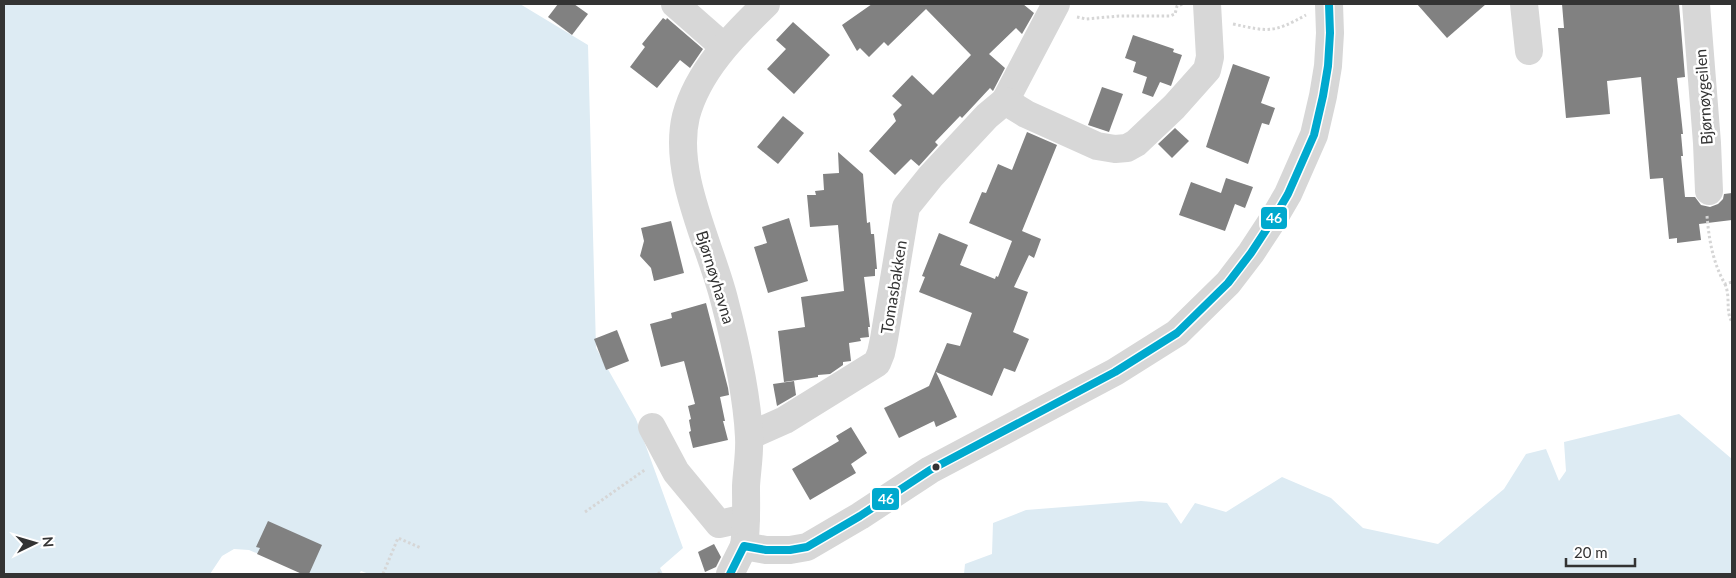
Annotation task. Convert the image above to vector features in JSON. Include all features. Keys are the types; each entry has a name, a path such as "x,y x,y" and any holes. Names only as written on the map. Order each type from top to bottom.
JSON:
{"street":[{"path":"675,4 724,48"},
{"name":"Bjørnøyhavna","path":"738,558 746,534 749,436 732,328 683,163 686,117 701,80 724,48 766,4"},
{"path":"738,558 766,550 790,550 807,547 860,516 930,470 1115,372 1177,333 1228,283 1260,239 1288,194 1314,135 1323,96 1328,66 1329,4"},
{"path":"1524,4 1529,50"},
{"name":"Bjørnøygeilen","path":"1696,4 1709,191"},
{"name":"Tomasbakken","path":"749,436 785,420 877,363 882,353 906,207 924,184 987,116 1005,101 1065,9"},
{"path":"1005,101 1026,114 1097,146 1115,149 1127,148 1136,143 1174,107 1207,70 1210,57 1201,9"},
{"path":"652,427 664,468 719,524 746,518"}],"path":[{"path":"1065,9 1080,18 1086,19 1119,16 1170,16 1175,14 1177,6 1201,9 1263,31 1270,31 1289,25 1329,4"},
{"path":"1709,191 1706,202 1709,235 1719,275 1729,294 1728,309 1732,322"},
{"path":"1725,284 1732,282"},
{"path":"585,512 664,468"},
{"path":"383,574 398,538 421,548"},
{"path":"658,574 662,571"}],"shaded area":[{"path":"4,4 520,4 588,45 596,348 636,419 683,548 660,568 663,574 369,574 361,571 359,574 307,574 249,550 234,549 222,556 210,574 4,574"},
{"path":"1679,414 1732,459 1732,574 964,574 965,564 992,554 993,523 1026,510 1141,501 1167,503 1181,524 1195,503 1226,512 1282,477 1331,498 1363,528 1438,544 1504,489 1526,454 1546,449 1559,481 1566,471 1564,442"}],"building":[{"path":"558,4 574,4 588,14 572,35 548,17"},
{"path":"872,4 1023,4 1034,13 1022,34 1016,28 989,54 1005,68 993,91 990,88 962,118 960,116 935,142 938,145 919,166 911,159 895,175 869,151 896,121 893,114 902,105 892,96 912,75 933,95 971,55 926,9 888,46 884,42 869,57 860,48 857,51 842,25"},
{"path":"1417,4 1486,4 1447,38"},
{"path":"1562,4 1679,4 1685,77 1677,78 1683,134 1681,134 1683,156 1681,156 1685,197 1695,197 1701,205 1710,207 1718,204 1723,199 1724,194 1732,193 1732,220 1699,224 1701,240 1677,243 1677,238 1669,239 1663,178 1650,179 1641,77 1607,81 1610,114 1566,118 1558,28 1564,28"},
{"path":"663,18 666,20 667,18 703,49 690,68 680,60 657,88 630,67 645,47 642,44"},
{"path":"793,22 830,55 794,94 767,69 786,49 776,40"},
{"path":"1133,35 1174,49 1173,52 1182,55 1171,86 1160,82 1153,97 1142,93 1147,77 1133,72 1136,62 1125,58"},
{"path":"1233,64 1270,77 1261,103 1275,108 1269,125 1262,123 1248,164 1206,147"},
{"path":"1102,87 1123,94 1109,132 1088,125"},
{"path":"783,116 804,133 778,164 757,147"},
{"path":"1175,128 1189,141 1172,158 1158,144"},
{"path":"1027,132 1057,145 1022,231 1041,239 1034,258 1029,255 1014,287 1028,292 1013,332 1029,339 1015,372 1004,368 992,396 936,372 957,417 936,427 934,421 899,438 884,408 929,386 947,343 960,346 972,313 919,292 925,277 922,276 939,233 968,245 960,265 995,279 996,276 998,277 1012,241 969,223 982,192 986,193 998,164 1012,170"},
{"path":"838,152 863,174 867,223 870,222 871,234 874,234 877,269 875,269 875,276 864,277 870,327 868,327 869,337 860,338 861,341 849,343 851,361 843,362 843,365 830,374 784,382 778,331 805,327 801,297 844,291 838,225 810,227 807,195 816,195 815,191 824,190 823,174 839,173"},
{"path":"1226,178 1253,187 1245,208 1235,204 1225,231 1179,215 1191,182 1221,193"},
{"path":"789,218 808,281 768,293 754,247 767,243 762,227"},
{"path":"671,221 684,273 654,281 651,268 640,256 644,241 641,228"},
{"path":"706,303 728,388 729,395 720,397 728,440 693,448 689,432 691,431 689,420 691,419 688,406 695,404 684,361 661,367 650,324 672,318 671,313"},
{"path":"617,330 629,361 606,370 594,339"},
{"path":"794,381 796,395 777,406 773,384"},
{"path":"851,427 867,453 851,464 856,473 810,500 792,469 839,441 836,436"},
{"path":"268,521 322,545 309,574 302,574 257,554 260,548 256,547"},
{"path":"714,544 721,557 716,567 705,572 698,552"}],"transit line":[{"name":"46","path":"730,574 744,546 766,550 790,550 807,547 860,516 930,470 1115,372 1177,333 1228,283 1251,253 1288,194 1314,135 1323,96 1328,66 1329,4"}]}
